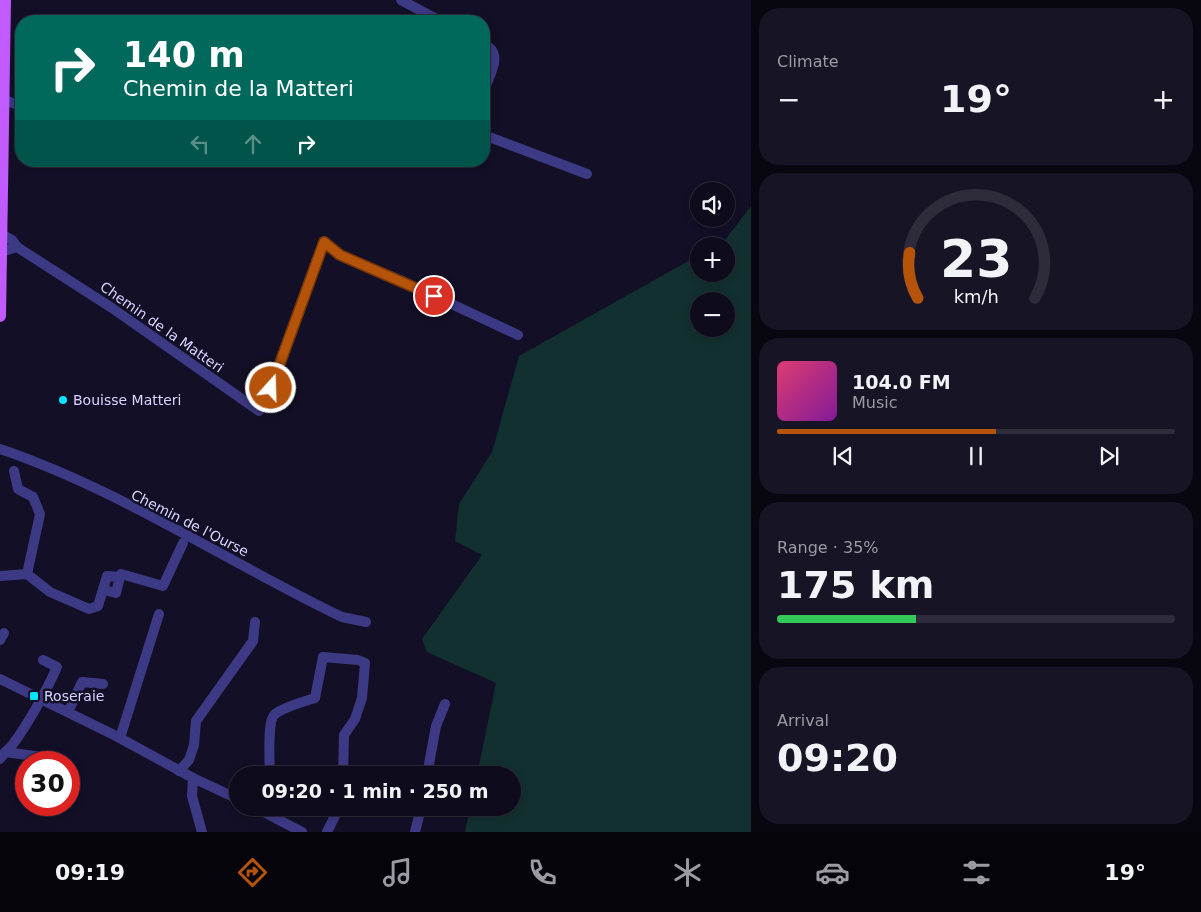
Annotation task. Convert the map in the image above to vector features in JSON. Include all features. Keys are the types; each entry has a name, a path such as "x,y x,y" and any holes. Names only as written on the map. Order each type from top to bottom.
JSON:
{"main road":[{"path":"0,316 5,0"}],"street":[{"path":"401,0 429,15"},
{"path":"490,47 495,54 495,62 490,75"},
{"path":"4,100 15,104"},
{"path":"490,137 587,174"},
{"name":"Chemin de la Matteri","path":"2,234 12,240 17,247 112,308 259,411 271,388 324,242 340,255 400,280 518,335"},
{"path":"1,252 17,247"},
{"name":"Chemin de l'Ourse","path":"0,449 29,459 154,518 342,617 366,622"},
{"path":"14,471 18,489 33,497 40,514 27,574"},
{"path":"0,576 27,574 50,592 89,609 98,606 107,576 120,577 121,574 163,586 183,543"},
{"path":"120,738 159,614"},
{"path":"179,771 189,760 194,745 196,721 254,642 255,622"},
{"path":"270,766 270,724 274,715 315,698 323,658 358,660 364,663 362,698 355,719 344,735 343,766"},
{"path":"2,755 26,724 48,689 57,667 43,660"},
{"path":"0,679 120,738 179,771 229,795"},
{"path":"68,712 82,682 103,684"},
{"path":"429,766 436,726 445,704"},
{"path":"2,755 15,756"},
{"path":"193,778 192,796 202,832"},
{"path":"271,816 302,832"},
{"path":"327,832 335,816"},
{"path":"415,832 419,816"}],"green space":[{"path":"751,206 751,832 465,832 468,816 521,816 521,766 479,766 496,683 427,652 422,639 482,555 455,541 459,504 492,452 519,356 690,260 690,282 735,282 735,237 727,237"}],"place":[{"name":"Bouisse Matteri","path":"63,400"},
{"name":"Roseraie","path":"34,696"}],"route":[{"path":"271,388 324,242 340,255 434,296"}]}
